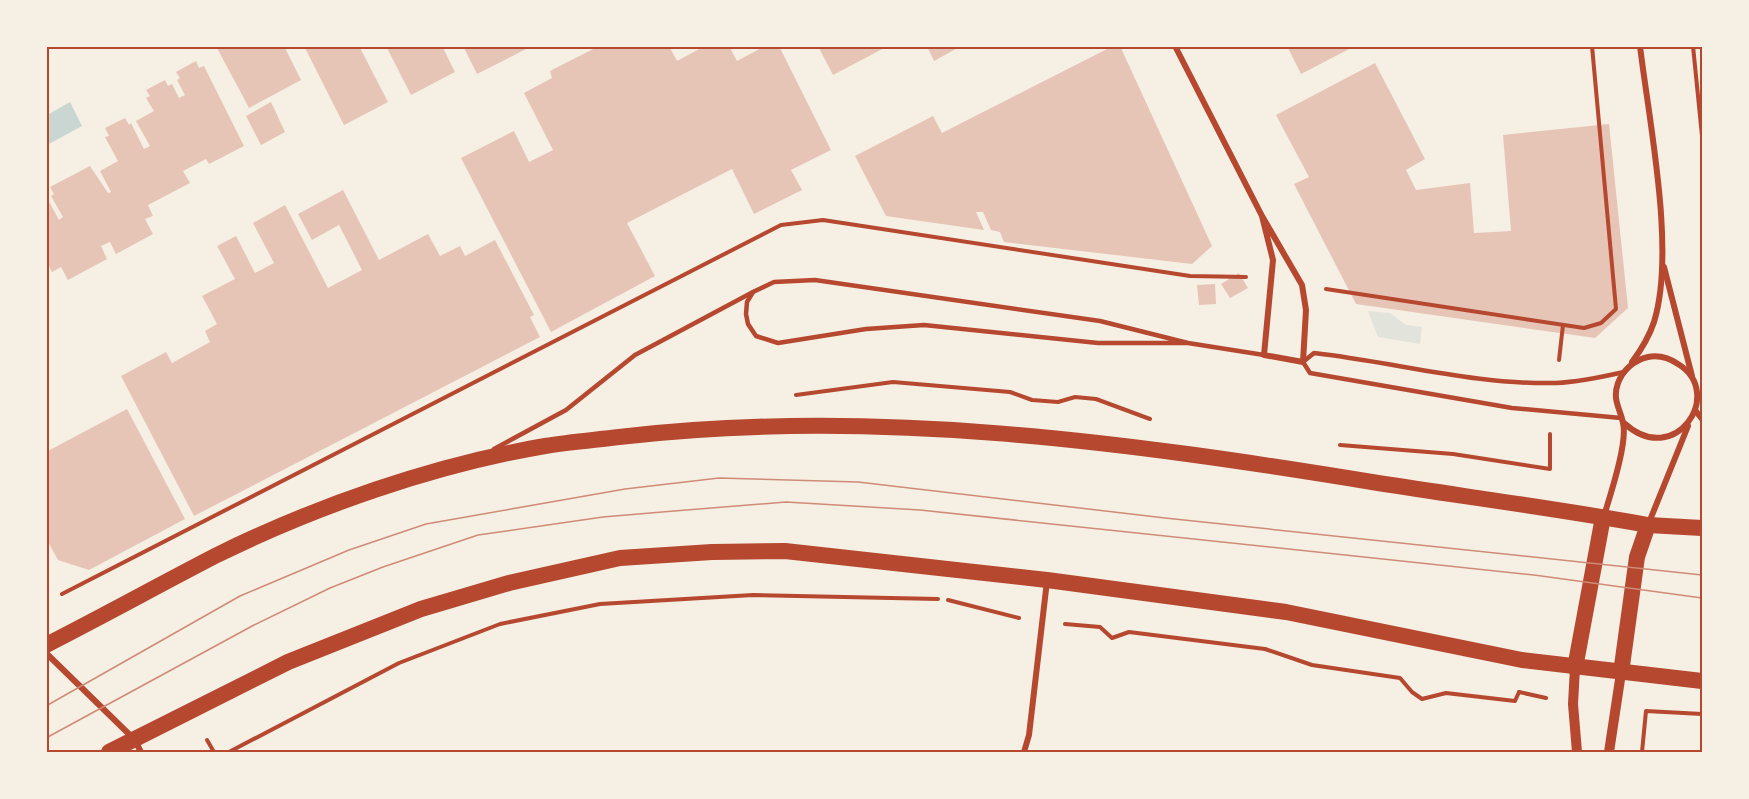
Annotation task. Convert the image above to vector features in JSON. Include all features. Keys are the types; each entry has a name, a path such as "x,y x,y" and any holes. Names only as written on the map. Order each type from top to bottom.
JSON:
{"highway":[{"path":"46,645 216,556 295,520 355,498 464,465 545,446 682,430 780,425 886,425 955,429 1229,459 1648,525 1702,528"},
{"path":"1575,668 1604,517"},
{"path":"1621,673 1637,557 1648,525"},
{"path":"110,753 138,746 288,662 421,609 509,583 620,558 712,552 785,551 1047,580 1286,612 1522,660 1575,668 1702,681"}],"street":[{"path":"1174,46 1262,216 1302,285 1306,310 1303,362 1264,355 1273,260 1262,216"},
{"path":"1640,46 1658,196 1662,261 1695,386 1695,410 1648,525"},
{"path":"1604,517 1617,472 1622,421 1615,397 1626,371 1645,343 1653,323 1662,261"},
{"path":"1626,371 1647,358 1669,359 1688,372 1695,386"},
{"path":"1695,410 1702,419"},
{"path":"1622,421 1638,434 1661,438 1676,434 1692,417"},
{"path":"1024,753 1029,735 1047,580"},
{"path":"46,653 138,746"},
{"path":"1575,668 1573,704 1577,753"},
{"path":"1609,753 1621,673"}],"lane":[{"path":"464,465 567,410 635,355 760,288 774,282 791,279 839,282 1100,321 1188,343 1264,355"},
{"path":"760,288 753,292 747,302 747,320 756,336 770,342 790,342 845,332 909,325 955,326 1098,343 1188,343"},
{"path":"1622,421 1512,408 1310,373 1303,362 1314,353 1481,378 1536,382 1568,382 1626,371"}],"path":[{"path":"1326,289 1563,326 1584,328 1601,323 1616,309 1592,46"},
{"path":"1693,46 1702,136"},
{"path":"1558,363 1563,326"},
{"path":"229,753 399,663 500,624 600,604 753,595 945,599 1001,615"},
{"path":"1100,627 1112,638 1129,632 1265,649 1312,665 1400,678 1412,692 1422,699 1446,693 1515,701 1519,692"},
{"path":"1642,753 1646,711 1702,714"},
{"path":"207,740 214,753"}],"shaded area":[{"path":"70,102 82,126 47,145 47,115"},
{"path":"1368,311 1390,313 1406,325 1422,327 1420,344 1378,337"}],"building":[{"path":"216,46 284,46 301,80 249,108"},
{"path":"304,46 359,46 388,102 344,125"},
{"path":"386,46 442,46 455,72 411,95"},
{"path":"463,46 525,46 526,49 477,74"},
{"path":"599,46 669,46 677,61 705,46 729,46 737,61 765,46 779,46 831,150 791,170 802,190 754,214 732,169 627,223 655,276 551,332 461,158 514,131 529,162 553,150 524,93 552,78 550,71"},
{"path":"818,46 888,46 833,75"},
{"path":"927,46 961,46 934,61"},
{"path":"1113,46 1120,46 1212,246 1192,264 1004,242 1000,232 991,230 983,212 976,212 984,230 886,216 855,156 933,116 942,133"},
{"path":"1287,46 1355,46 1301,74"},
{"path":"196,61 199,68 204,66 244,146 209,164 206,159 183,171 190,183 148,205 153,216 145,219 153,234 116,254 110,242 101,246 107,259 68,280 61,267 52,272 46,260 46,196 59,220 63,217 51,196 54,194 50,187 90,166 108,193 111,192 100,171 118,161 105,137 109,136 105,128 125,118 129,125 131,123 144,149 150,146 136,121 154,111 146,98 150,96 146,90 165,80 168,86 172,84 179,98 185,95 177,80 180,78 176,72"},
{"path":"1375,63 1425,159 1406,170 1416,190 1470,183 1474,233 1511,231 1503,135 1609,124 1628,308 1595,338 1356,304 1294,184 1309,177 1276,115"},
{"path":"271,102 285,132 261,145 246,116"},
{"path":"343,190 379,260 428,234 440,256 460,246 465,256 495,240 534,315 530,317 540,337 194,516 121,376 166,352 172,363 210,342 205,331 217,324 202,296 235,279 217,246 236,236 255,273 274,263 253,223 285,205 328,288 362,270 339,225 312,240 298,214"},
{"path":"1239,273 1248,288 1230,298 1221,284"},
{"path":"1215,284 1216,304 1199,305 1197,285"},
{"path":"127,409 185,519 89,570 58,560 46,538 46,452"}],"tram line":[{"path":"46,706 240,596 349,550 426,524 625,489 719,478 858,482 1165,518 1702,575"},
{"path":"46,738 254,625 330,588 383,567 478,535 603,517 786,502 920,510 1534,575 1702,598"}]}
